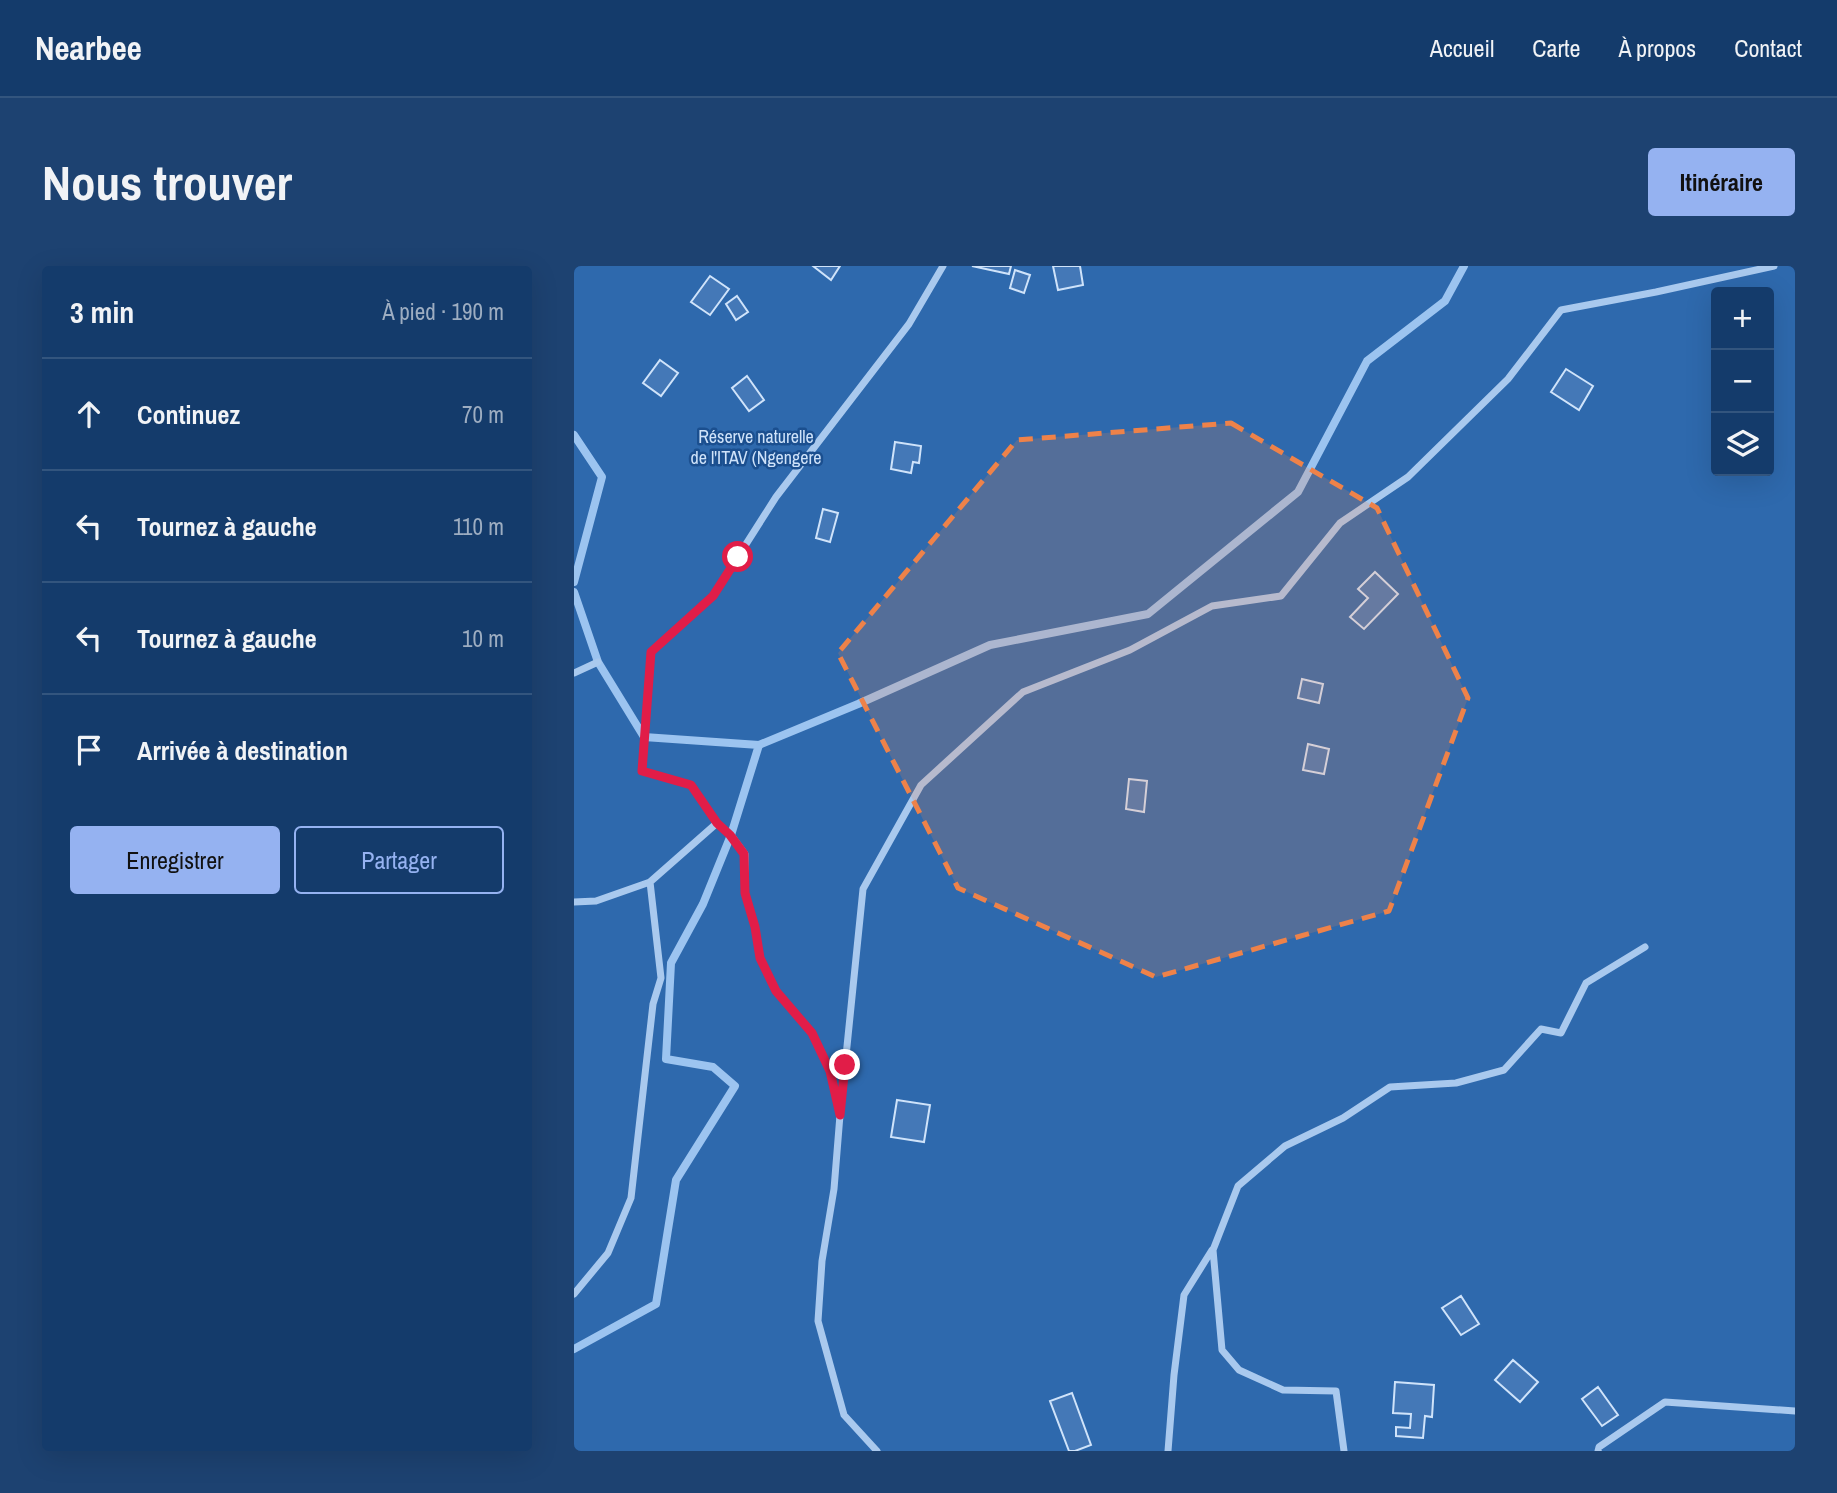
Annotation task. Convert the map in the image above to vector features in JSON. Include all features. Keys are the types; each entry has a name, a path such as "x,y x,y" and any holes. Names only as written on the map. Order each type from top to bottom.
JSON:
{"street":[{"path":"840,1115 830,1071 812,1033 776,991 760,958 745,893 744,854 717,823 691,785 642,771 651,652 713,596 776,497 909,324 943,266"},
{"path":"877,1451 844,1415 818,1321 822,1261 834,1189 863,889 921,785 1023,692 1130,650 1212,606 1281,596 1340,523 1408,477 1508,379 1561,310 1774,266"},
{"path":"574,673 598,662"},
{"path":"574,902 596,901 650,882 717,823"},
{"path":"574,1294 608,1253 631,1198 653,1004 661,978 650,882"},
{"path":"1168,1451 1184,1295 1213,1250 1238,1186 1285,1146 1343,1118 1390,1087 1457,1083 1504,1070 1541,1030 1561,1033 1586,983 1645,947"},
{"path":"1213,1250 1222,1349 1239,1370 1283,1390 1336,1391 1344,1451"},
{"path":"1598,1451 1599,1447 1665,1402 1795,1411"}],"highlighted area":[{"path":"1231,423 1377,508 1468,698 1389,911 1156,977 958,888 838,653 1017,440"}],"green space":[{"name":"Réserve naturelle de l'ITAV (Ngengere","path":"574,266 1795,266 1795,1451 574,1451"}],"building":[{"path":"813,266 840,266 831,280"},
{"path":"972,266 1011,266 1009,274"},
{"path":"1053,266 1080,266 1083,285 1058,290"},
{"path":"1015,270 1030,275 1024,293 1010,288"},
{"path":"710,276 729,289 710,315 691,302"},
{"path":"737,296 748,312 736,320 726,304"},
{"path":"660,360 678,373 661,396 643,383"},
{"path":"1566,369 1593,386 1579,410 1551,392"},
{"path":"747,376 764,400 749,411 732,388"},
{"path":"895,442 921,446 919,463 913,462 911,473 891,469"},
{"path":"823,509 838,513 830,542 816,538"},
{"path":"1375,572 1398,594 1364,629 1350,617 1368,598 1358,589"},
{"path":"1302,679 1323,684 1319,703 1298,698"},
{"path":"1308,744 1329,749 1324,774 1303,770"},
{"path":"1129,779 1147,781 1144,812 1126,809"},
{"path":"897,1100 930,1105 924,1142 891,1137"},
{"path":"1461,1296 1479,1324 1461,1335 1442,1308"},
{"path":"1513,1360 1538,1382 1520,1402 1495,1380"},
{"path":"1395,1382 1434,1385 1432,1417 1425,1416 1423,1438 1396,1436 1396,1427 1410,1428 1411,1414 1393,1413"},
{"path":"1598,1387 1618,1415 1602,1426 1582,1399"},
{"path":"1072,1393 1091,1445 1069,1451 1050,1401"}],"waterway":[{"path":"574,592 598,662 644,737 759,745 990,645 1148,614 1298,492 1367,361 1445,301 1464,266"},
{"path":"574,435 602,477 574,582"},
{"path":"574,1349 656,1304 676,1180 735,1086 713,1067 666,1059 671,963 703,904 731,835 759,745"}],"route":[{"path":"738,557 713,596 651,652 642,771 691,785 717,823 744,854 745,893 760,958 776,991 812,1033 830,1071 840,1115 845,1065"}]}
